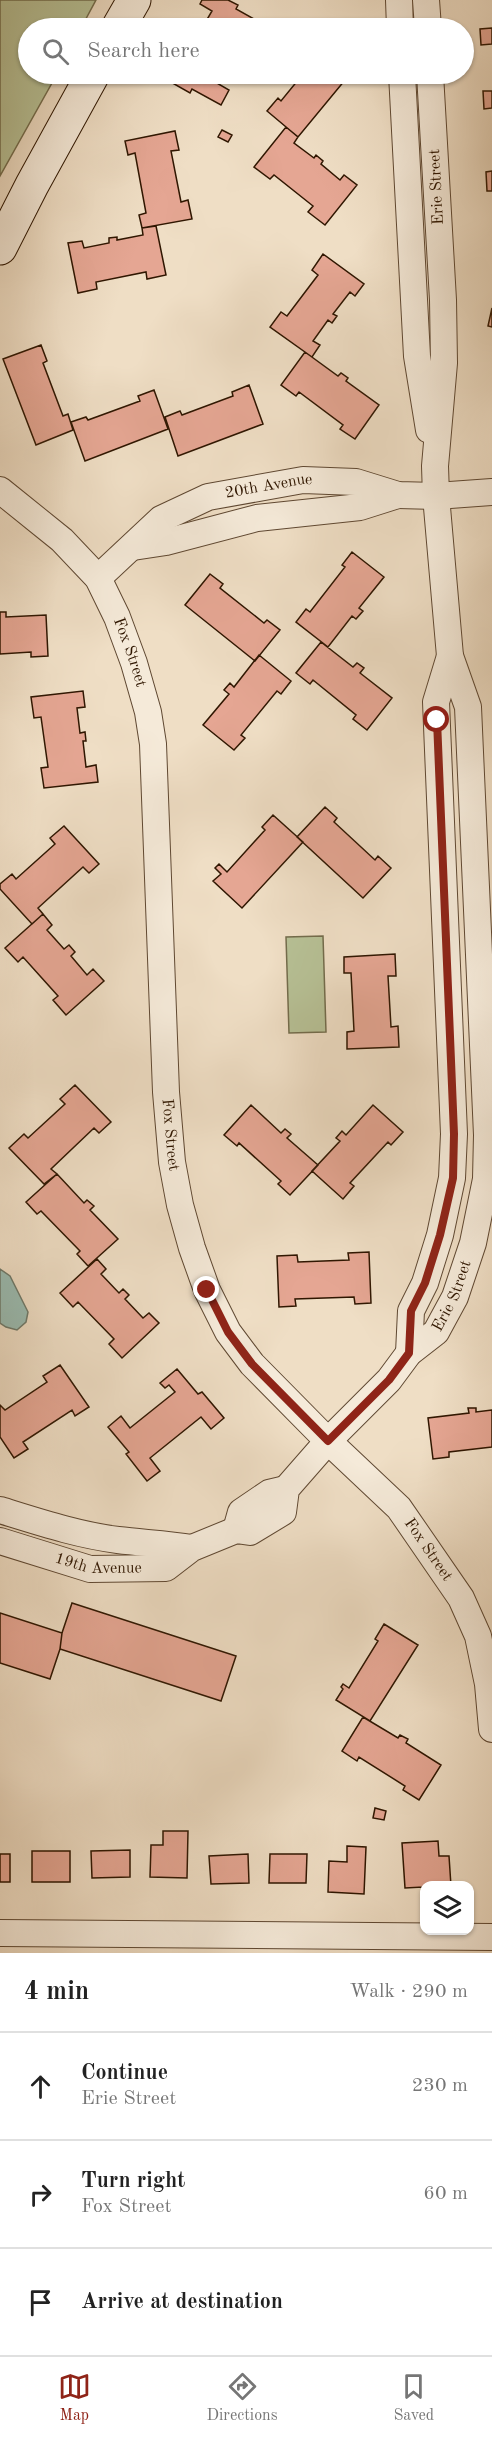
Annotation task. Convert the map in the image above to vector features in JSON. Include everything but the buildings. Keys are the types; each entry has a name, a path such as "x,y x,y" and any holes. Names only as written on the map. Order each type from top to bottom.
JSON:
{"main road":[{"path":"124,18 134,0"},
{"path":"0,248 88,84"},
{"path":"0,222 32,185"}],"street":[{"path":"399,0 400,18"},
{"path":"426,0 427,18"},
{"name":"Erie Street","path":"403,84 417,356 435,466"},
{"name":"Erie Street","path":"328,1441 389,1380 409,1353 436,1332 455,1297 473,1243 486,1179 487,1135 469,718 468,707 450,656 436,496 435,466 444,363 443,300 431,84"},
{"path":"414,299 443,300"},
{"name":"20th Avenue","path":"98,578 134,547 161,519 208,497 303,480 356,482 398,495 436,496 492,492"},
{"name":"20th Avenue","path":"326,510 328,481"},
{"name":"Fox Street","path":"0,489 62,540 98,578 117,617 134,663 148,712 153,744 166,1092 172,1162 180,1205 207,1290 228,1332 252,1364 328,1441 399,1508 461,1598 478,1636 488,1684 492,1729"},
{"name":"20th Avenue","path":"134,547 166,542 257,518 360,507 398,495"},
{"name":"20th Avenue","path":"208,497 214,528"},
{"name":"Erie Street","path":"409,1353 411,1311 425,1283 440,1235 453,1178 454,1145 436,702 450,656"},
{"path":"437,720 469,718"},
{"path":"419,1295 449,1309"},
{"name":"19th Avenue","path":"0,1540 90,1569 166,1568 192,1548 236,1530 241,1512 269,1493 286,1489 328,1441"},
{"name":"19th Avenue","path":"0,1510 66,1530 118,1540 192,1548"},
{"path":"0,1933 492,1937"}],"green space":[{"path":"0,0 96,0 86,18 18,18 18,84 51,84 0,176"},
{"path":"323,936 326,1032 289,1033 286,937"}],"water":[{"path":"0,1269 10,1276 28,1312 26,1322 17,1330 0,1323"}],"route":[{"path":"207,1290 228,1332 252,1364 328,1441 389,1380 409,1353 411,1311 425,1283 440,1235 453,1178 454,1134 437,720"}]}
